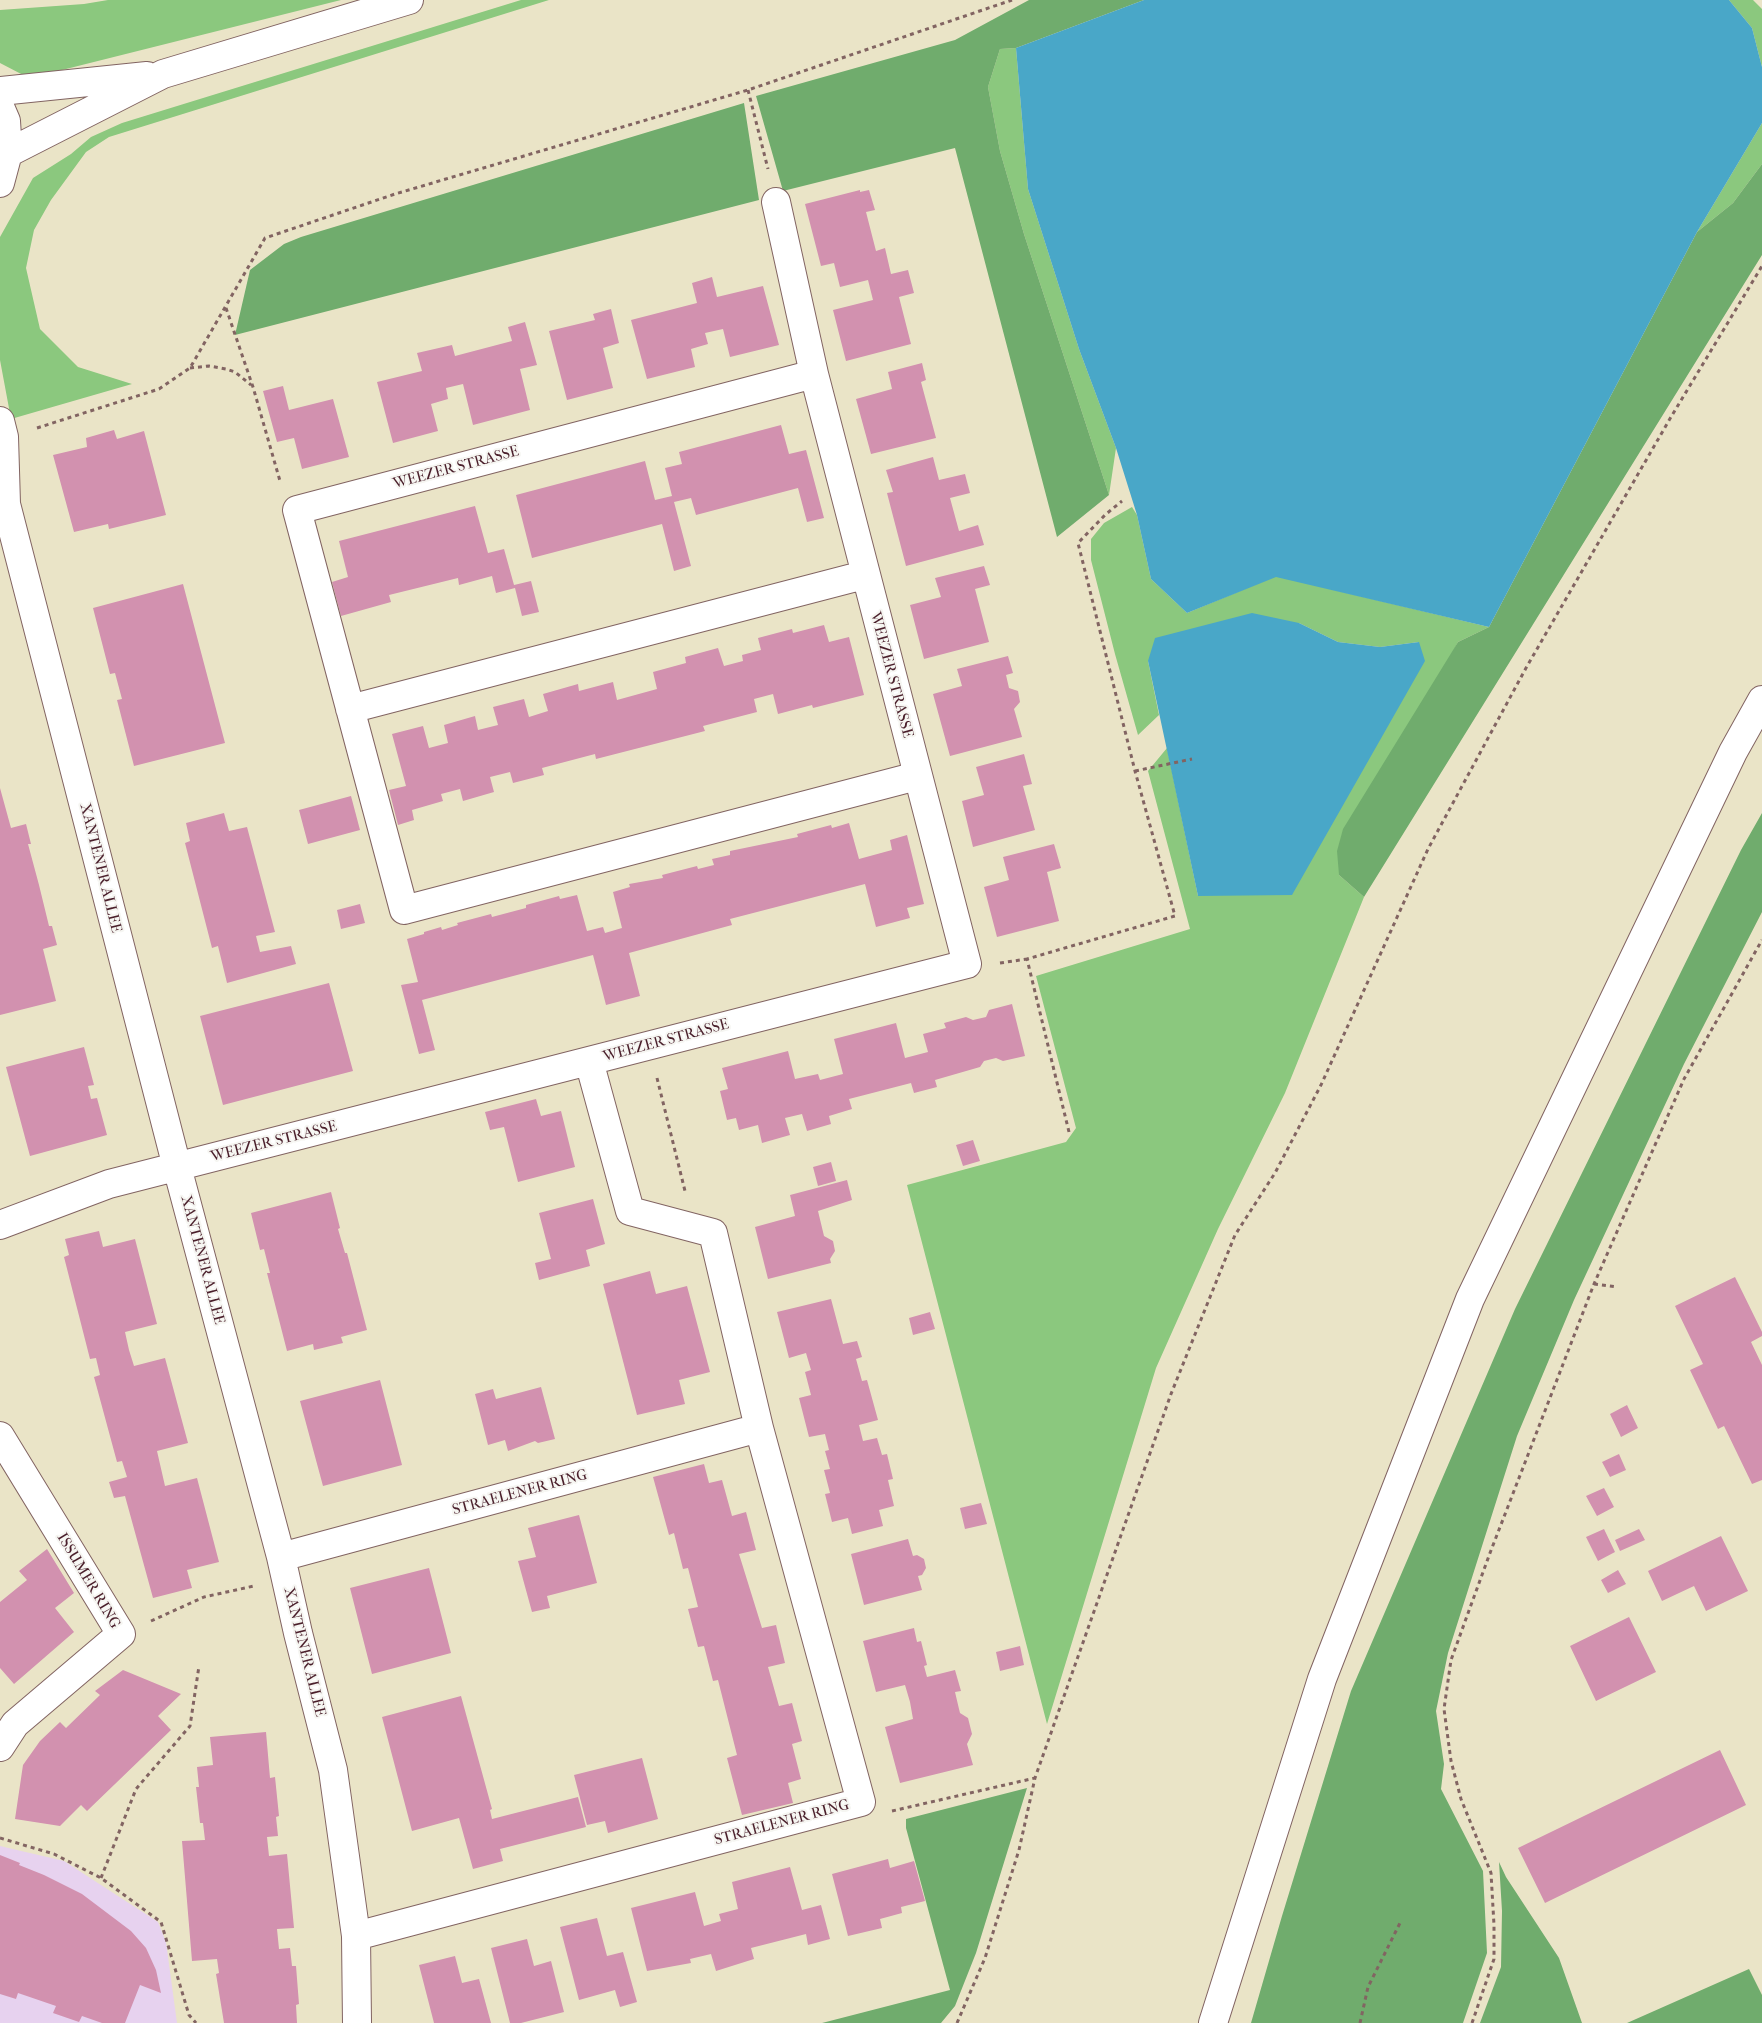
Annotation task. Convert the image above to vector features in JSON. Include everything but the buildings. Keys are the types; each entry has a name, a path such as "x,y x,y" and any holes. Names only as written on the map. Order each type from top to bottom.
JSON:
{"street":[{"path":"8,153 163,74 409,0"},
{"path":"0,91 163,74"},
{"path":"0,107 6,121 8,153 0,183"},
{"name":"WEEZER STRASSE","path":"0,1225 108,1184 967,964 864,575 814,374 776,202"},
{"name":"WEEZER STRASSE","path":"297,510 814,374"},
{"name":"XANTENER ALLEE","path":"2,429 3,499 283,1568 333,1770 356,1936 357,2023"},
{"path":"297,510 404,910 917,776"},
{"path":"350,709 864,575"},
{"path":"1213,2023 1322,1679 1470,1299 1732,752 1762,700"},
{"name":"STRAELENER RING","path":"356,1936 861,1802 759,1428 713,1233 630,1211 589,1061"},
{"name":"STRAELENER RING","path":"283,1568 759,1428"},
{"name":"ISSUMER RING","path":"0,1436 121,1634 8,1718 0,1747"}],"path":[{"path":"2,429 159,389 190,368 266,238 395,194 748,90 1012,0"},
{"path":"748,90 776,202"},
{"path":"956,2023 985,1958 1019,1850 1035,1778 1171,1394 1235,1235 1275,1173 1317,1093 1428,849 1512,694 1671,417 1762,266"},
{"path":"226,308 253,387 286,501 297,510"},
{"path":"190,368 209,366 226,369 241,376 253,387"},
{"path":"1070,1132 1027,959 1175,916 1135,771 1078,543 1104,515 1122,501"},
{"path":"1135,771 1192,759"},
{"path":"1472,2023 1494,1960 1491,1873 1461,1799 1451,1761 1444,1709 1451,1660 1490,1552 1594,1284 1684,1079 1762,940"},
{"path":"650,1045 693,1228"},
{"path":"1594,1284 1617,1287"},
{"path":"121,1634 204,1597 283,1568"},
{"path":"101,1878 136,1789 190,1726 199,1666"},
{"path":"861,1802 893,1811 1035,1778"},
{"path":"0,1838 54,1854 101,1878 161,1922 189,2015 196,2023"},
{"path":"1360,2023 1368,1987 1401,1922"}],"shaded area":[{"path":"0,1846 64,1861 158,1922 166,1942 177,2023 0,2023"}],"green space":[{"path":"108,0 341,0 50,73 25,76 0,63 0,10 84,4"},
{"path":"521,0 549,0 109,137 86,152 51,200 34,230 26,268 40,329 78,367 132,384 11,419 0,360 0,237 33,178 71,154 91,137 122,123"},
{"path":"1029,0 1144,0 1016,48 1000,49 988,87 1000,151 1024,234 1109,495 1057,537 955,148 783,191 756,96 955,40"},
{"path":"1729,0 1753,0 1762,9 1762,67 1752,28"},
{"path":"1016,48 1028,189 1079,349 1116,448 1109,495 1024,234 1000,151 988,87 1000,49"},
{"path":"744,103 759,200 235,335 250,270 284,244 301,237"},
{"path":"1762,123 1762,164 1733,203 1697,232"},
{"path":"1762,164 1762,255 1364,897 1339,875 1337,851 1343,829 1458,642 1489,627 1697,232 1733,203"},
{"path":"1132,507 1137,515 1151,579 1187,613 1276,576 1489,627 1458,642 1339,875 1364,897 1285,1093 1218,1229 1156,1368 1047,1724 907,1185 1066,1142 1076,1128 1036,976 1190,929 1148,771 1167,748 1198,896 1419,642 1380,647 1338,642 1299,623 1148,661 1159,715 1138,735 1091,560 1091,539 1104,523"},
{"path":"1762,813 1762,912 1684,1064 1574,1300 1517,1436 1448,1653 1436,1711 1444,1764 1441,1789 1483,1871 1487,1953 1463,2023 1251,2023 1351,1691 1515,1309 1741,850"},
{"path":"1027,1788 976,1953 955,2006 941,2023 822,2023 950,1990 906,1828 906,1819"},
{"path":"1499,1862 1506,1877 1559,1958 1582,2023 1480,2023 1501,1967 1502,1911"},
{"path":"1749,1969 1762,1995 1762,2023 1627,2023"}],"water":[{"path":"1144,0 1729,0 1752,28 1762,67 1762,123 1697,232 1489,627 1276,577 1187,613 1151,579 1137,515 1116,448 1079,349 1028,189 1016,48"},
{"path":"1252,613 1299,623 1338,642 1380,647 1419,642 1425,661 1292,895 1198,896 1148,661 1155,638"}]}
